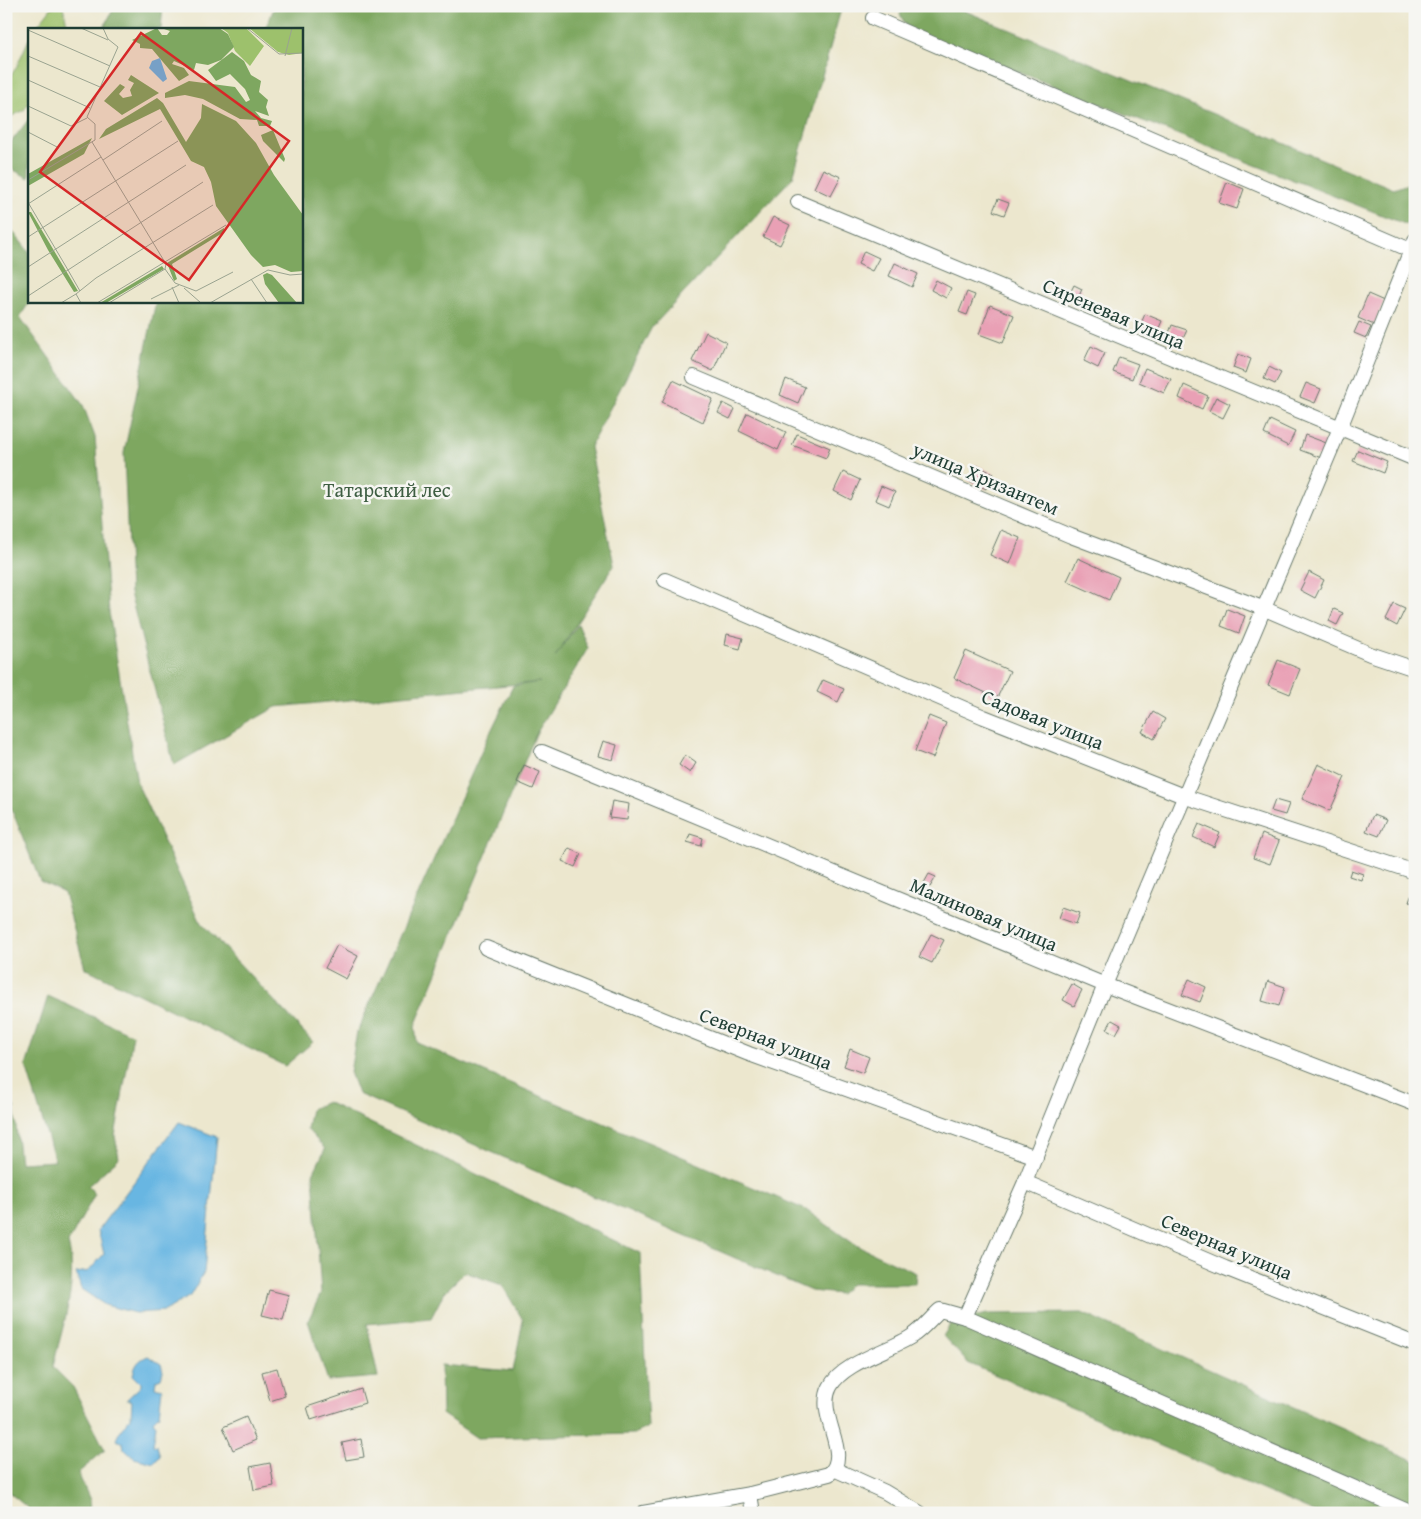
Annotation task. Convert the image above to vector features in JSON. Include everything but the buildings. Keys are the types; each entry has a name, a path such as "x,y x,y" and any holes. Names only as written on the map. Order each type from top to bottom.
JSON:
{"street":[{"path":"873,18 1413,247 1265,609 1105,985 1026,1182 965,1317"},
{"name":"Сиреневая улица","path":"798,202 1415,459"},
{"name":"улица Хризантем","path":"694,377 1071,536 1265,609 1370,654 1415,669"},
{"name":"Садовая улица","path":"665,580 984,717 1186,797 1415,872"},
{"name":"Малиновая улица","path":"542,752 1105,985 1415,1104"},
{"name":"Северная улица","path":"486,948 749,1054 1036,1157"},
{"name":"Северная улица","path":"1026,1182 1226,1268 1415,1344"},
{"path":"644,1513 750,1494 829,1474 834,1469 839,1456 826,1413 826,1402 830,1387 836,1379 868,1357 912,1336 940,1310 965,1317 1412,1513"},
{"path":"834,1469 885,1492 920,1513"},
{"path":"750,1494 753,1513"}],"green space":[{"path":"63,6 68,28 36,28 52,7"},
{"path":"115,6 163,6 161,28 104,28"},
{"name":"Татарский лес","path":"275,6 842,6 793,177 652,327 590,447 614,565 555,657 578,624 588,648 536,734 415,1026 417,1043 806,1210 854,1244 916,1273 915,1284 851,1284 840,1294 811,1291 358,1094 350,1072 357,1032 488,737 513,686 540,682 276,707 174,765 130,593 124,453 156,302 302,302 302,28 265,28"},
{"path":"905,6 953,6 1394,189 1415,181 1415,228 907,28 900,14"},
{"path":"28,41 28,104 24,110 8,118 6,123 6,82 16,68"},
{"path":"28,120 28,177 8,167 11,142"},
{"path":"6,223 28,251 29,302 20,317 83,405 95,437 109,612 137,783 201,923 313,1042 285,1066 85,968 64,893 40,881 6,795"},
{"path":"48,996 133,1035 115,1136 119,1158 88,1186 95,1194 68,1243 72,1274 65,1321 53,1367 73,1387 105,1450 78,1473 90,1500 89,1513 34,1513 6,1490 6,1093 14,1107 20,1163 55,1161 26,1066"},
{"path":"327,1102 640,1253 648,1427 634,1434 477,1438 442,1414 441,1365 513,1371 523,1320 502,1285 465,1272 444,1293 431,1318 367,1324 378,1377 328,1381 308,1321 321,1293 313,1174 325,1149 307,1129 311,1109"},
{"path":"1082,1313 1415,1461 1415,1513 1316,1513 968,1363 943,1336 953,1321 987,1314"}],"water":[{"path":"179,1122 217,1137 204,1272 190,1296 165,1311 135,1313 105,1305 81,1289 76,1273 89,1271 104,1254 98,1230"},
{"path":"148,1356 161,1364 163,1371 161,1378 156,1380 155,1387 162,1389 159,1415 153,1421 156,1425 153,1445 157,1446 160,1456 154,1463 134,1458 124,1449 123,1443 116,1440 122,1428 131,1418 132,1401 127,1399 141,1386 141,1383 133,1375 135,1368 139,1361"}]}
